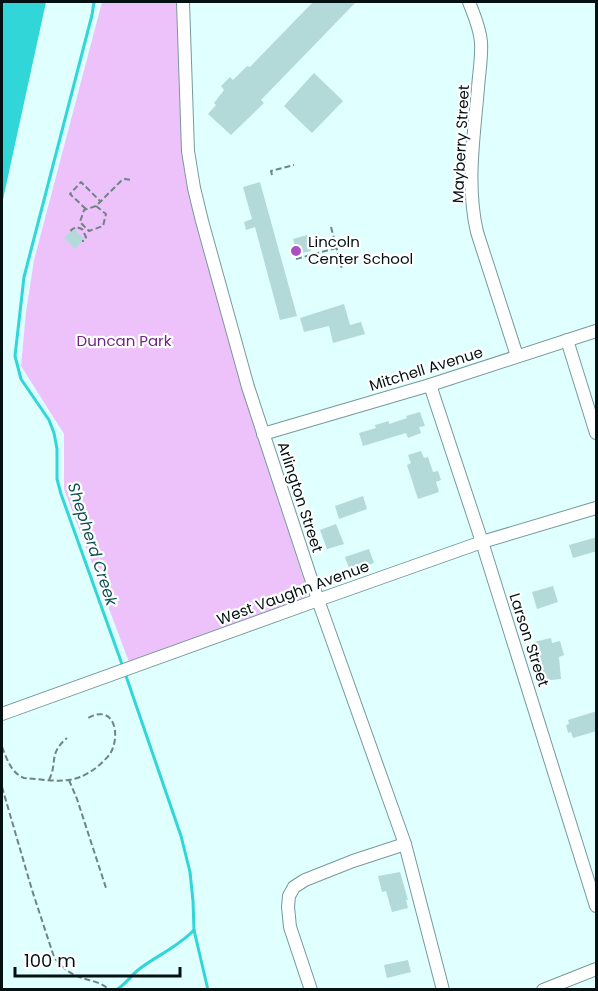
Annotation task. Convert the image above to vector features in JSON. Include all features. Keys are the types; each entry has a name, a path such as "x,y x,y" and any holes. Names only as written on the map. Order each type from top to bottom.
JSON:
{"street":[{"name":"Arlington Street","path":"183,2 190,168 202,221 234,340 263,434 318,600 405,844 443,990"},
{"name":"Mayberry Street","path":"469,2 478,27 481,52 471,171 473,216 517,356"},
{"name":"Mitchell Avenue","path":"263,434 430,385 597,331"},
{"path":"567,340 597,433"},
{"name":"Larson Street","path":"430,385 596,897"},
{"name":"West Vaughn Avenue","path":"2,714 482,542 597,508"},
{"path":"310,990 290,927 289,896 294,887 305,880 343,865 405,844"},
{"path":"543,990 597,969"}],"path":[{"path":"272,175 272,171 294,165"},
{"path":"82,241 86,237 80,222 84,210 96,206 125,179 132,180"},
{"path":"86,210 70,194 81,182 101,202"},
{"path":"72,231 70,230 76,227 89,231 103,226 106,214 96,206"},
{"path":"331,227 342,269"},
{"path":"296,259 336,248"},
{"path":"2,747 12,768 24,778 68,780 80,777 93,770 105,759 112,748 115,732 111,718 96,714 88,718"},
{"path":"49,780 53,772 57,749 67,738"},
{"path":"68,780 106,888"},
{"path":"2,787 54,957 67,971 102,984 109,989"}],"green space":[{"name":"Duncan Park","path":"102,2 178,2 185,167 251,414 308,593 298,602 129,662 64,489 64,434 21,366 34,260"}],"water":[{"path":"2,2 46,2 2,204"}],"building":[{"path":"313,2 356,2 261,100 264,103 231,135 208,114 224,90 221,86 230,77 233,80 247,66 250,67"},
{"path":"314,73 343,101 312,133 284,106"},
{"path":"260,182 297,316 280,320 255,227 246,230 244,222 252,219 243,187"},
{"path":"74,229 84,239 75,249 64,238"},
{"path":"307,235 311,251 297,254 293,239"},
{"path":"344,304 350,325 361,322 365,334 333,343 329,326 304,332 300,318"},
{"path":"420,412 425,426 419,427 421,433 408,438 406,433 363,446 359,433 376,428 375,425 389,421 389,424"},
{"path":"421,451 424,458 428,457 433,472 438,471 441,480 436,482 439,492 418,499 407,465 411,463 408,455"},
{"path":"363,496 367,509 339,519 335,506"},
{"path":"336,524 344,544 327,549 320,530"},
{"path":"597,537 597,551 573,558 569,545"},
{"path":"369,549 374,563 350,571 345,557"},
{"path":"553,586 558,602 537,609 532,592"},
{"path":"551,638 552,643 560,641 564,655 559,657 561,679 541,681 538,679 537,671 542,668 534,642"},
{"path":"597,711 597,731 573,738 571,732 568,733 566,725 569,724 568,720"},
{"path":"400,872 408,908 392,912 386,891 382,892 378,876"},
{"path":"408,960 411,972 387,978 384,965"}],"waterway":[{"name":"Shepherd Creek","path":"94,2 24,277 15,356 21,379 49,420 54,433 57,449 57,479 61,494 123,667"},
{"name":"Shepherd Creek","path":"125,673 181,836 190,872 194,930 208,990"},
{"name":"Shepherd Creek","path":"116,990 138,970 194,930"}],"place":[{"name":"Lincoln Center School","path":"296,251"}]}
